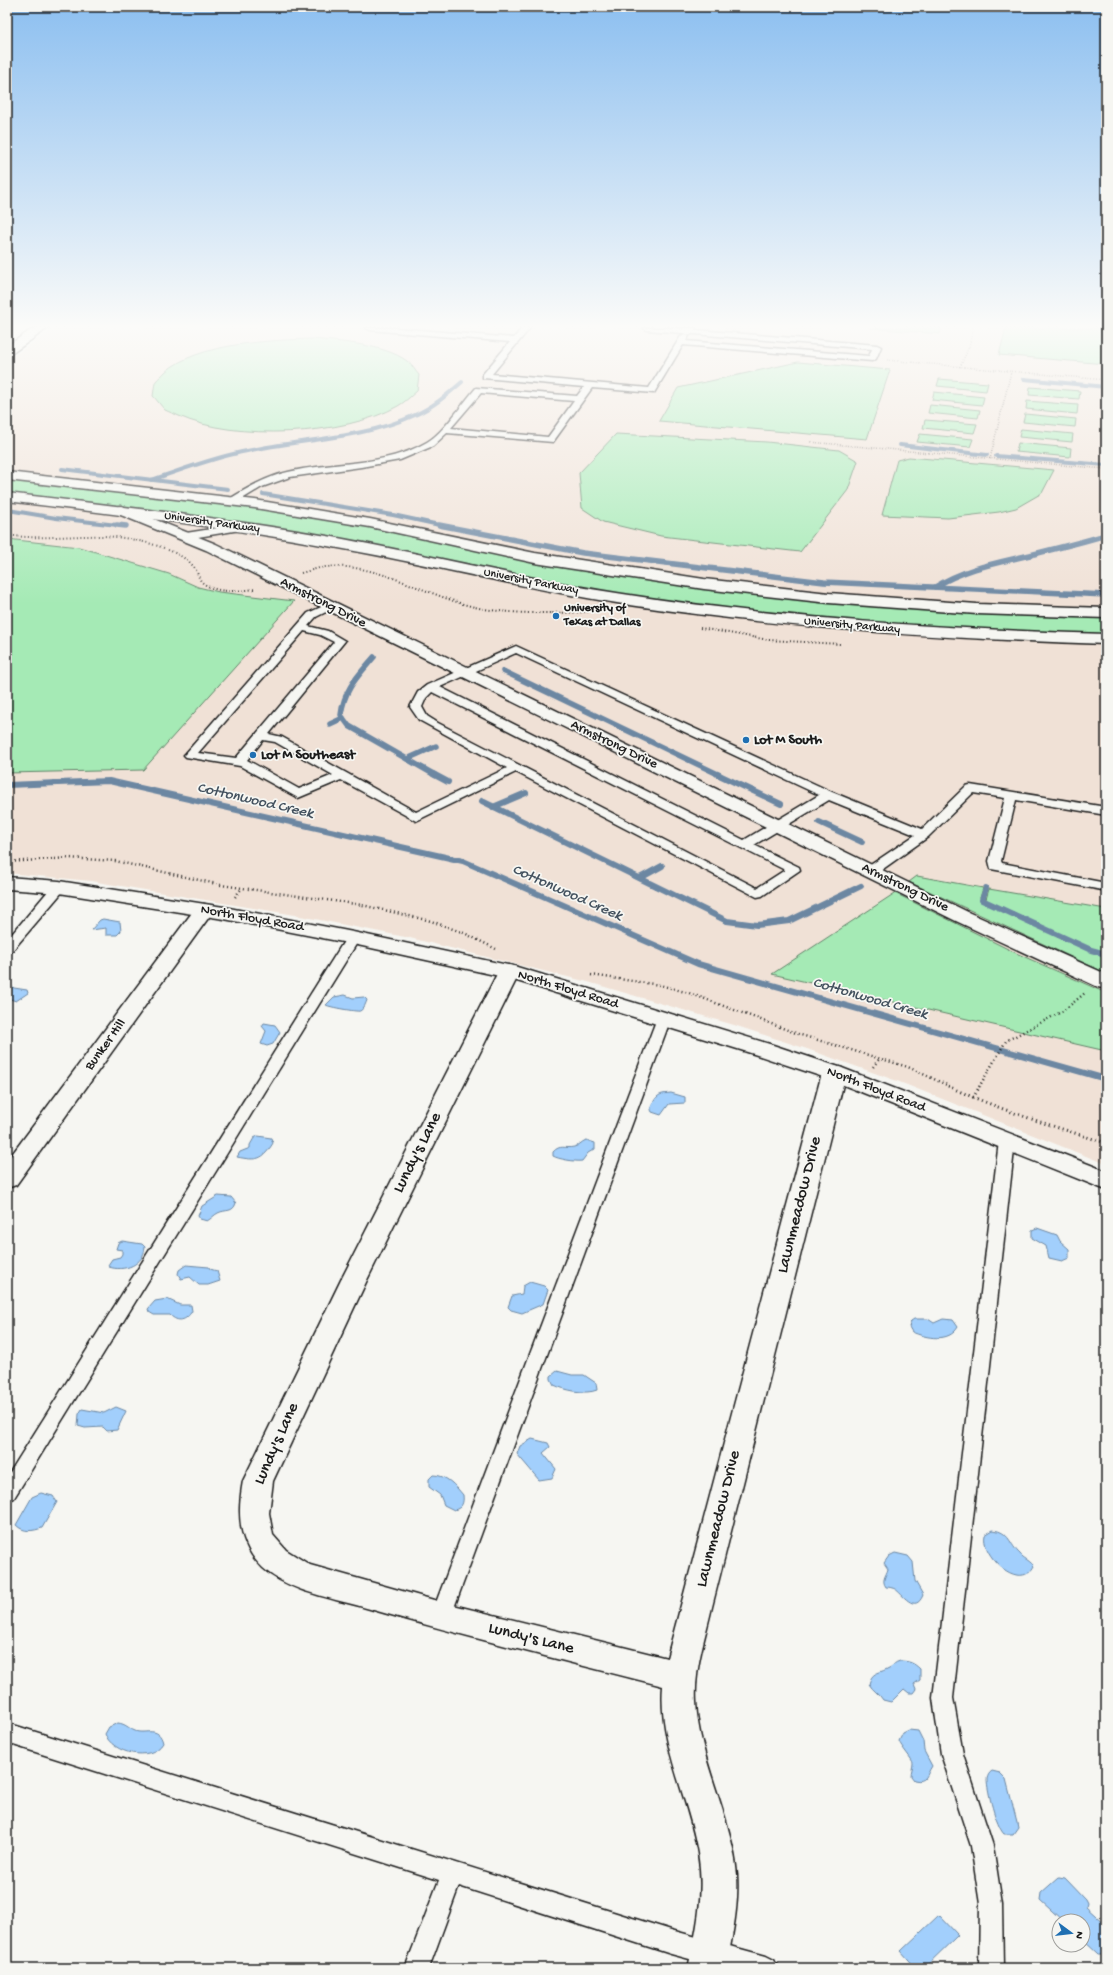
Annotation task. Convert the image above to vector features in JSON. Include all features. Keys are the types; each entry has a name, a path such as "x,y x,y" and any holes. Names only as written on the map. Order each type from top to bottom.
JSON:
{"street":[{"name":"University Parkway","path":"7,476 231,502 360,521 535,558 704,584 829,598 930,606 1106,613"},
{"name":"University Parkway","path":"7,497 121,510 337,542 540,585 622,599 697,609 825,624 909,631 1106,639"},
{"name":"Armstrong Drive","path":"121,510 186,536 963,917 1103,981"},
{"name":"North Floyd Road","path":"7,883 59,887 204,910 353,938 509,972 664,1018 834,1073 1106,1180"},
{"name":"Bunker Hill","path":"7,1179 204,910"},
{"name":"Lundy's Lane","path":"509,972 354,1280 258,1481 254,1499 254,1517 258,1537 265,1550 285,1568 302,1576 441,1616 680,1676"},
{"name":"Lawnmeadow Drive","path":"709,1960 715,1928 719,1875 709,1824 682,1720 679,1702 680,1676 834,1073"}],"lane":[{"path":"231,502 268,480 289,474 362,465 410,454 431,444 454,420"},
{"path":"446,430 550,440 564,420"},
{"path":"186,536 243,527"},
{"path":"330,606 312,615 190,755 243,763 298,794 342,774"},
{"path":"238,762 340,640 324,633 302,627"},
{"path":"431,687 794,870 757,893 423,718 416,707 420,695 431,687 516,650 828,795 924,834"},
{"path":"260,736 278,739 416,817 516,768"},
{"path":"871,871 924,834 970,789 1106,811"},
{"path":"745,845 828,795"},
{"path":"1010,796 995,861 996,866 1102,886"},
{"path":"7,948 59,887"},
{"path":"7,1493 353,938"},
{"path":"441,1616 664,1018"},
{"path":"991,1968 991,1904 982,1846 952,1754 943,1698 1007,1142"},
{"path":"7,1733 452,1874 709,1960 766,1968"},
{"path":"418,1968 452,1874"}],"path":[{"path":"990,460 1000,420"},
{"path":"810,442 990,460 1106,469"},
{"path":"7,535 38,538 104,536 139,541 164,548 187,560 194,566 204,584 212,588 234,591 259,588"},
{"path":"300,573 321,568 349,567 374,572 452,601 479,608 524,614 592,612"},
{"path":"698,628 758,639 799,643 840,644"},
{"path":"973,1098 1006,1041 1063,1011 1103,981"},
{"path":"870,1071 880,1058"}],"shaded area":[{"name":"University of Texas at Dallas","path":"7,420 1106,420 1106,1164 897,1081 807,1049 734,1025 588,982 410,938 295,915 91,881 7,873"}],"green space":[{"path":"191,420 362,420 320,429 289,432 258,432 202,424"},
{"path":"659,420 873,420 867,439"},
{"path":"925,420 977,424 974,433 923,428"},
{"path":"1023,420 1076,420 1075,427 1023,422"},
{"path":"1021,429 1073,434 1072,442 1019,437"},
{"path":"616,434 767,442 839,450 858,461 848,490 800,552 661,536 603,522 582,508 579,473"},
{"path":"920,434 973,439 970,447 917,442"},
{"path":"1018,443 1071,448 1070,457 1016,452"},
{"path":"909,457 1054,470 1042,493 1016,508 999,512 948,518 882,515 897,460"},
{"path":"7,479 247,507 366,526 540,562 640,579 828,603 1106,617 1106,634 925,628 804,618 683,604 7,493"},
{"path":"7,539 79,547 169,574 198,587 219,592 294,601 143,770 7,773"},
{"path":"917,876 983,888 980,898 986,899 989,889 1106,909 1106,973 909,882"},
{"path":"895,893 1016,953 1106,993 1106,1051 772,974"}],"water":[{"path":"103,919 120,922 121,931 117,935 106,935 106,928 91,930 100,920"},
{"path":"7,982 14,988 27,990 28,993 16,1001 7,998"},
{"path":"345,995 353,998 364,997 367,1000 364,1007 360,1011 326,1005 334,997"},
{"path":"264,1023 275,1025 280,1032 273,1044 267,1046 261,1044 266,1031 262,1026"},
{"path":"671,1093 685,1097 685,1103 669,1104 661,1115 652,1112 651,1107 657,1097"},
{"path":"258,1136 271,1138 273,1143 266,1153 255,1159 237,1157 240,1152 250,1148 254,1138"},
{"path":"586,1140 595,1143 595,1149 588,1153 582,1161 567,1160 553,1156 553,1152 558,1148 576,1146"},
{"path":"218,1196 231,1197 236,1203 235,1206 231,1210 218,1213 207,1221 200,1219 198,1216 202,1206"},
{"path":"1037,1228 1057,1235 1060,1241 1069,1249 1069,1258 1062,1261 1049,1258 1046,1246 1032,1238 1032,1230"},
{"path":"122,1241 142,1244 145,1247 144,1253 137,1263 127,1268 121,1269 109,1267 108,1265 112,1259 120,1257 122,1254 122,1250 116,1249 118,1243"},
{"path":"186,1265 209,1267 210,1269 217,1271 220,1281 208,1285 199,1285 190,1277 181,1279 178,1274 179,1270"},
{"path":"530,1282 544,1286 548,1290 543,1304 522,1313 511,1310 508,1307 512,1296 522,1294 523,1286"},
{"path":"167,1299 180,1305 191,1305 192,1311 185,1319 182,1320 173,1318 170,1315 154,1315 149,1312 148,1309 155,1301"},
{"path":"914,1319 928,1319 934,1323 943,1319 953,1320 958,1327 954,1332 943,1337 937,1338 924,1336 912,1332 909,1327 911,1321"},
{"path":"557,1371 572,1375 584,1375 596,1383 597,1390 587,1392 575,1391 554,1385 551,1376"},
{"path":"116,1407 126,1411 117,1430 107,1431 103,1427 85,1428 78,1426 79,1414 82,1409 104,1413"},
{"path":"532,1439 548,1443 550,1447 543,1453 556,1469 552,1478 539,1480 517,1454 520,1446"},
{"path":"433,1475 438,1475 446,1479 463,1495 463,1503 459,1508 454,1510 444,1505 440,1495 429,1487 429,1479"},
{"path":"41,1493 53,1496 57,1502 42,1528 29,1531 19,1528 16,1525 32,1497"},
{"path":"993,1530 1003,1533 1016,1550 1034,1566 1028,1573 1020,1575 1011,1573 1002,1568 995,1561 985,1543 985,1535"},
{"path":"895,1553 908,1556 913,1562 915,1581 923,1595 920,1601 916,1603 912,1603 895,1589 886,1587 885,1585 884,1580 888,1569 884,1563 889,1556"},
{"path":"900,1661 906,1661 916,1665 920,1669 920,1680 914,1684 916,1689 913,1693 909,1693 904,1689 891,1702 883,1700 869,1684 870,1680 873,1675"},
{"path":"118,1723 139,1732 155,1732 161,1737 163,1743 150,1753 132,1753 123,1750 109,1741 105,1734 109,1727"},
{"path":"909,1730 918,1731 923,1741 924,1751 932,1766 926,1778 918,1781 914,1780 911,1776 913,1765 912,1761 899,1741 903,1733"},
{"path":"992,1771 1000,1773 1006,1779 1018,1827 1013,1834 1004,1834 995,1816 987,1784 987,1779"},
{"path":"1059,1877 1065,1878 1085,1899 1087,1903 1086,1907 1106,1925 1106,1949 1101,1954 1098,1954 1091,1947 1091,1913 1054,1913 1040,1900 1041,1893"},
{"path":"939,1915 958,1935 924,1968 916,1968 901,1951"}],"waterway":[{"path":"152,480 210,460 235,454 268,447 353,434 402,420"},
{"path":"900,445 987,455"},
{"path":"996,456 1106,465"},
{"path":"62,469 152,480"},
{"path":"152,480 228,489"},
{"path":"263,494 393,515 443,526"},
{"path":"8,510 56,518 126,526 117,525"},
{"path":"443,526 583,553 824,582 1106,595"},
{"path":"935,587 947,580 983,566 1106,535"},
{"path":"374,657 357,677 349,690 345,698 341,715 349,726 435,775"},
{"path":"503,671 720,775"},
{"path":"330,724 343,718"},
{"path":"407,759 436,746"},
{"path":"433,774 448,782"},
{"path":"717,774 781,804"},
{"name":"Cottonwood Creek","path":"7,785 109,781 463,861 698,964 1106,1079"},
{"path":"494,807 526,793"},
{"path":"482,801 494,807"},
{"path":"494,807 727,921 757,925 789,921 861,886"},
{"path":"819,822 862,842"},
{"path":"640,878 662,866"},
{"path":"986,888 982,900 1091,950 1106,954"}],"place":[{"name":"University of Texas at Dallas","path":"556,616"},
{"name":"Lot M South","path":"746,740"},
{"name":"Lot M Southeast","path":"253,755"}]}
